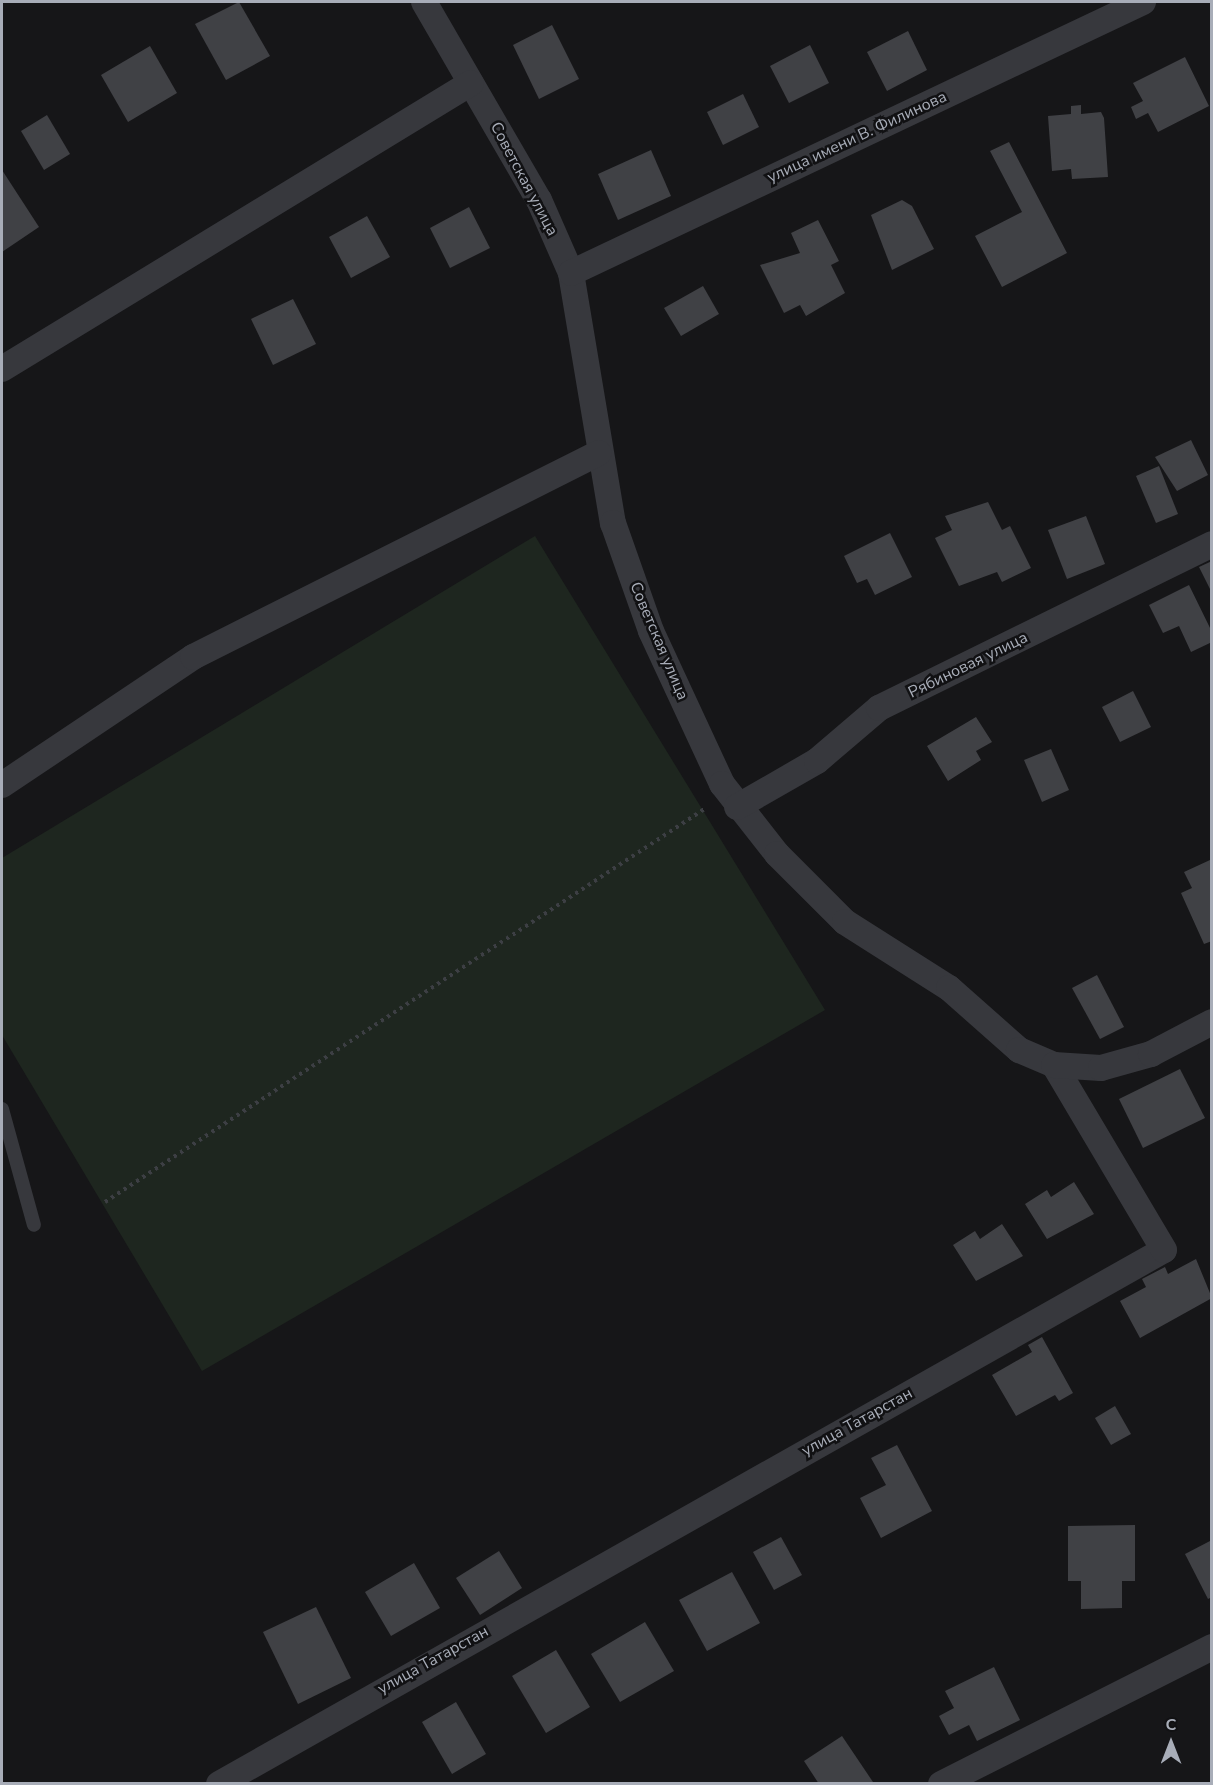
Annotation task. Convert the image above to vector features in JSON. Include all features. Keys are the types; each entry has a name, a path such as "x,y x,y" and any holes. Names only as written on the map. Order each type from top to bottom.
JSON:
{"street":[{"name":"Советская улица","path":"424,2 539,200 571,273 599,453 613,523 651,630 722,783 737,807 846,922 949,988 1019,1050 1054,1065"},
{"name":"улица имени В. Филинова","path":"571,273 1143,2"},
{"path":"2,369 471,83"},
{"path":"2,785 193,657 599,453"},
{"name":"Рябиновая улица","path":"737,807 817,761 879,708 1212,544"},
{"path":"1054,1065 1101,1068 1151,1054 1212,1022"},
{"name":"улица Татарстан","path":"219,1784 1164,1250 1054,1065"},
{"path":"941,1784 1212,1647"}],"lane":[{"path":"2,1109 34,1225"}],"path":[{"path":"105,1202 704,812 722,783"}],"shaded area":[{"path":"535,536 825,1010 202,1371 2,1035 2,858"}],"building":[{"path":"239,2 270,56 226,80 195,24"},
{"path":"552,25 579,79 539,99 513,45"},
{"path":"908,31 927,70 887,91 867,52"},
{"path":"810,45 829,83 789,103 770,66"},
{"path":"150,46 177,93 128,122 101,75"},
{"path":"1185,57 1209,106 1158,132 1148,113 1136,119 1131,107 1143,101 1133,83"},
{"path":"743,94 759,127 723,145 707,112"},
{"path":"1081,105 1081,114 1101,112 1104,118 1108,177 1072,179 1071,169 1052,171 1048,116 1071,114 1071,106"},
{"path":"47,115 70,154 44,170 21,131"},
{"path":"1009,142 1067,253 1002,287 975,236 1022,212 990,151"},
{"path":"651,150 671,196 618,220 598,174"},
{"path":"2,170 39,227 2,252"},
{"path":"902,200 912,206 934,249 892,270 871,215"},
{"path":"469,207 490,248 450,268 430,228"},
{"path":"367,216 390,257 351,278 329,237"},
{"path":"818,220 839,261 831,265 845,293 806,316 800,305 784,313 760,265 800,253 791,233"},
{"path":"703,286 719,314 681,336 664,308"},
{"path":"293,299 316,344 273,365 251,319"},
{"path":"1191,440 1208,475 1177,491 1155,457"},
{"path":"1159,466 1178,514 1156,523 1136,476"},
{"path":"988,502 1002,530 1010,526 1031,568 1002,582 997,572 959,586 935,538 952,530 945,516"},
{"path":"1086,516 1105,564 1067,579 1048,530"},
{"path":"890,533 912,577 875,595 867,579 857,583 844,556"},
{"path":"1212,561 1212,593 1199,567"},
{"path":"1189,585 1212,632 1212,642 1191,652 1179,626 1163,633 1149,605"},
{"path":"1133,691 1151,727 1120,742 1102,707"},
{"path":"976,717 992,742 976,751 981,760 948,781 927,746"},
{"path":"1051,749 1069,790 1042,802 1024,760"},
{"path":"1210,860 1212,941 1204,944 1181,893 1192,888 1184,872"},
{"path":"1097,975 1124,1027 1100,1039 1072,988"},
{"path":"1180,1069 1205,1118 1143,1148 1119,1099"},
{"path":"1074,1182 1094,1214 1047,1239 1025,1204 1047,1190 1051,1197"},
{"path":"1002,1224 1023,1256 976,1281 953,1245 975,1231 980,1239"},
{"path":"1196,1259 1212,1298 1140,1338 1120,1301 1146,1287 1142,1279 1165,1267 1168,1274"},
{"path":"1042,1337 1073,1393 1059,1401 1055,1395 1016,1416 992,1375 1032,1352 1028,1345"},
{"path":"1115,1406 1131,1434 1111,1445 1095,1418"},
{"path":"897,1445 932,1511 881,1538 860,1498 886,1485 871,1458"},
{"path":"1135,1525 1135,1581 1122,1581 1122,1608 1081,1609 1081,1581 1068,1581 1068,1526"},
{"path":"781,1537 802,1575 774,1590 753,1552"},
{"path":"1210,1541 1212,1597 1208,1599 1185,1554"},
{"path":"499,1551 522,1588 480,1615 456,1578"},
{"path":"414,1563 440,1608 391,1636 365,1592"},
{"path":"732,1572 760,1623 707,1651 679,1600"},
{"path":"316,1607 351,1678 298,1704 263,1632"},
{"path":"645,1622 674,1671 620,1702 591,1654"},
{"path":"556,1650 590,1707 546,1733 512,1676"},
{"path":"994,1667 1020,1720 977,1741 969,1725 949,1735 939,1716 954,1708 945,1691"},
{"path":"456,1702 486,1754 452,1774 422,1722"},
{"path":"842,1736 873,1782 871,1784 819,1784 804,1761"}]}
